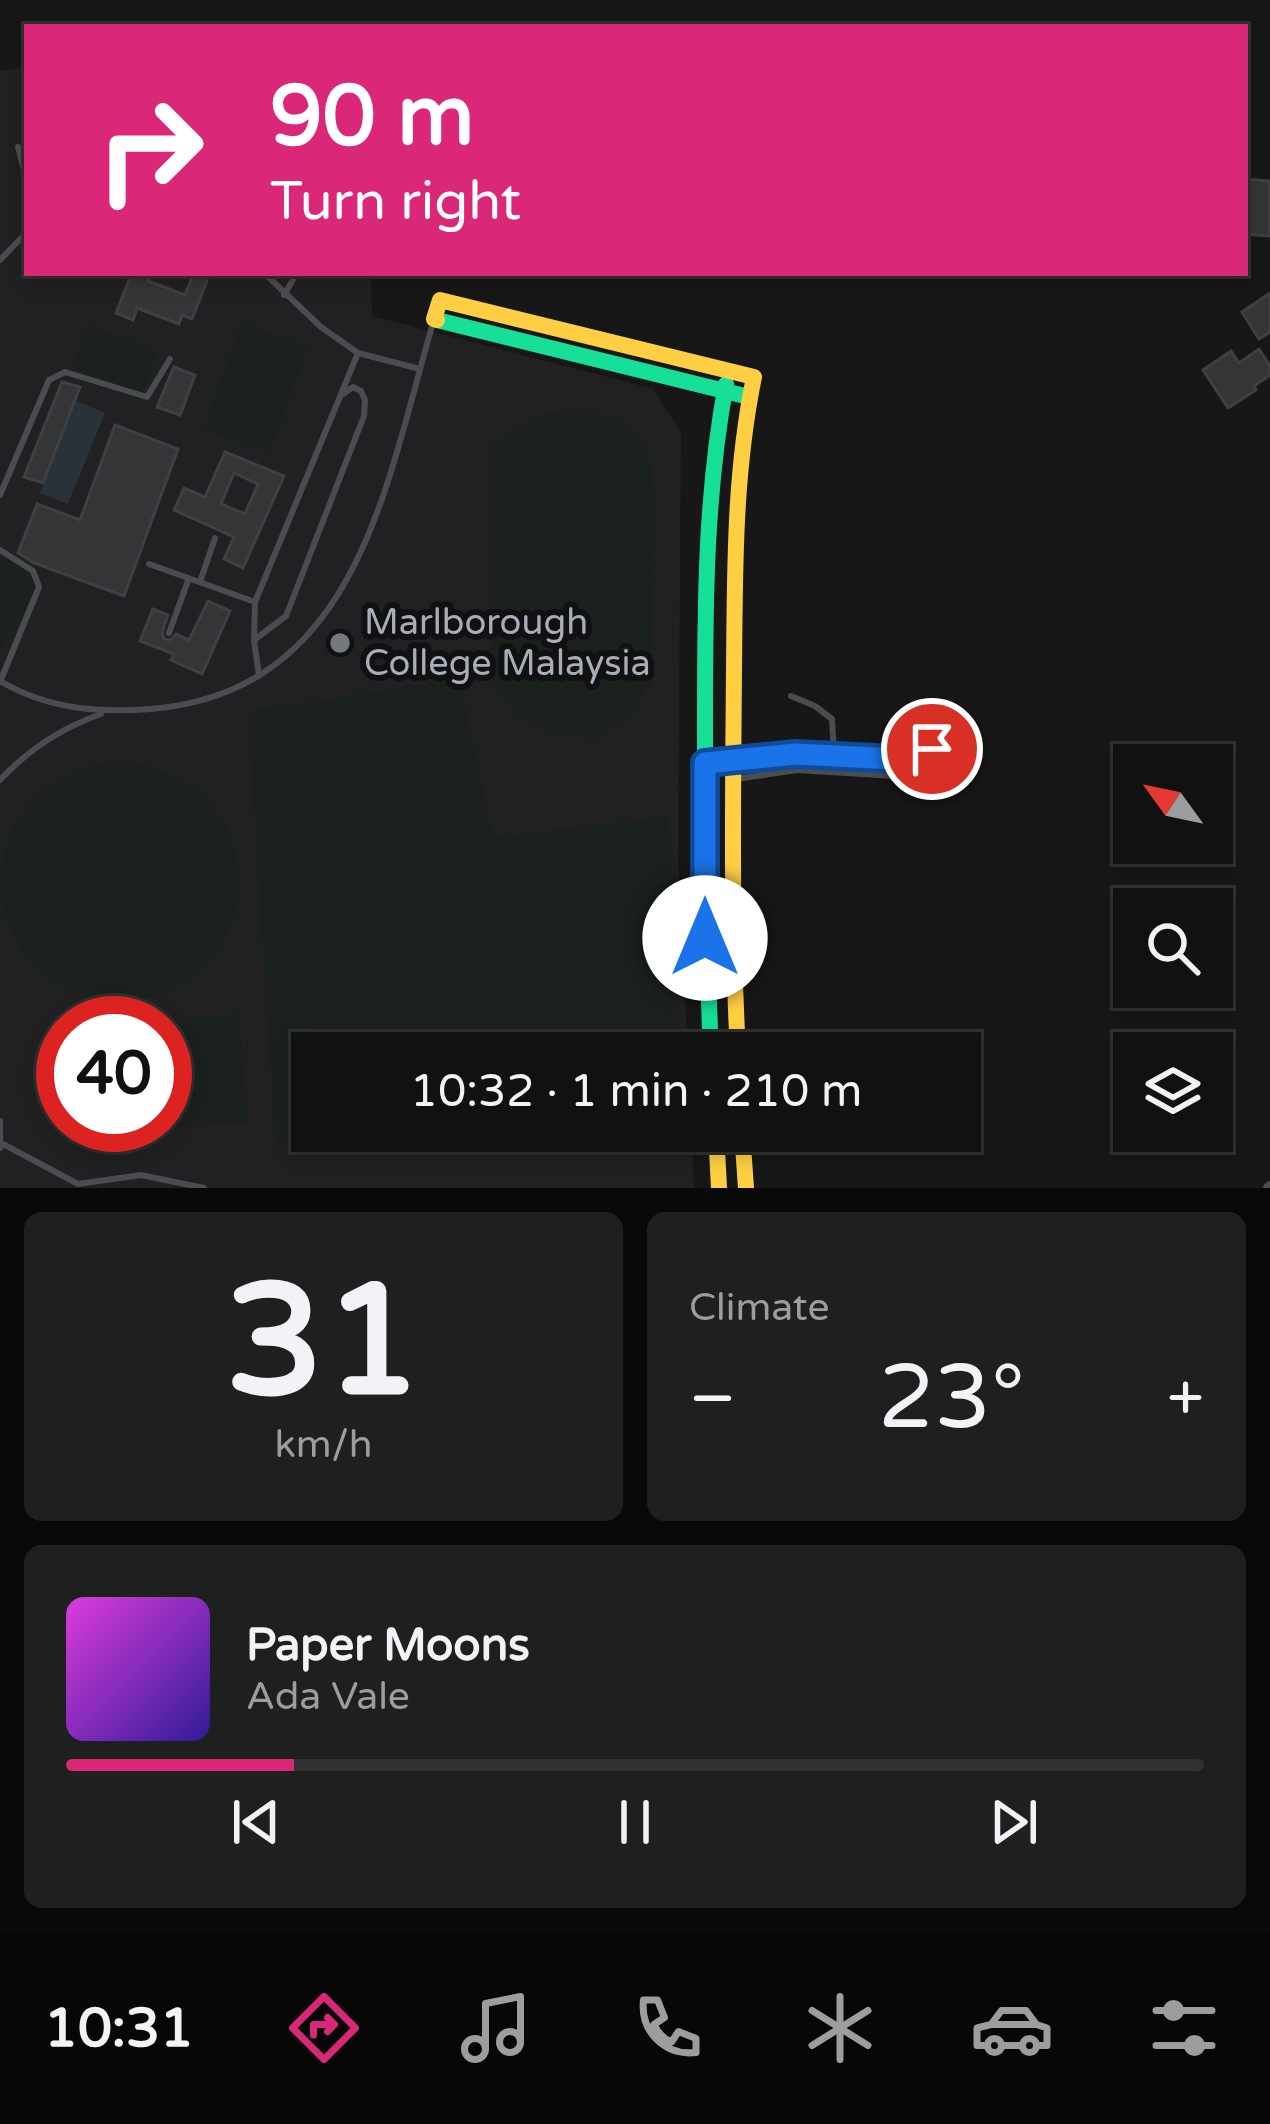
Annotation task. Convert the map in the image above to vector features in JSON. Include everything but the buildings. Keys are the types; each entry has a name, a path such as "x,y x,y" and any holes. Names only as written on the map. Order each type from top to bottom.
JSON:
{"street":[{"path":"737,1032 731,936 735,566 741,449 754,377 440,300 434,319 749,397"},
{"path":"710,1032 705,938 705,566 715,442 729,372"},
{"path":"717,1152 719,1188"},
{"path":"743,1152 746,1188"}],"lane":[{"path":"18,147 24,170"},
{"path":"0,260 24,235"},
{"path":"267,276 358,353 420,369"},
{"path":"284,295 295,276"},
{"path":"0,550 32,571 39,587 0,681 30,698 105,712 170,707 259,676 294,651 343,591 370,536 434,319"},
{"path":"259,676 255,602 358,353"},
{"path":"0,495 56,373 147,398 170,359"},
{"path":"254,640 286,616 364,416 361,391 353,387 343,394"},
{"path":"200,583 215,538"},
{"path":"149,564 255,602"},
{"path":"169,633 189,578"},
{"path":"791,696 829,714 835,727 835,772"},
{"path":"0,780 19,760 67,726 105,712"},
{"path":"925,750 939,750 950,758 949,785 936,792 922,790 912,777 914,760 925,750"},
{"path":"733,770 806,754 914,760"},
{"path":"804,771 806,754"},
{"path":"890,776 891,759"},
{"path":"705,763 733,770 912,777"},
{"path":"0,1120 1,1146 78,1184 141,1174 204,1188"}],"shaded area":[{"name":"Marlborough College Malaysia","path":"24,67 24,276 371,276 372,316 653,389 681,432 678,854 687,1032 291,1032 291,1152 693,1152 694,1188 0,1188 0,71"},
{"path":"242,323 307,347 270,452 205,429"},
{"path":"89,325 157,353 143,392 72,367"},
{"path":"76,401 105,413 68,504 40,493"},
{"path":"544,413 594,414 623,424 648,451 655,499 649,686 628,717 595,738 556,736 519,716 491,684 490,446"},
{"path":"0,550 43,583 0,652"},
{"path":"459,678 493,837 668,817 679,1032 291,1032 291,1142 275,1143 248,712"},
{"path":"97,765 143,765 186,783 219,816 237,859 237,905 219,948 186,981 153,996 87,996 54,981 21,948 3,905 3,859 21,816 54,783"},
{"path":"238,1014 249,1122 192,1126 192,1017"}],"traffic: fast":[{"path":"437,320 749,397"},
{"path":"710,1032 706,595 710,510 726,384"}],"traffic: slow":[{"path":"437,320 440,300 754,377 739,486 735,559 737,1032"},
{"path":"717,1152 719,1188"},
{"path":"743,1152 746,1188"}],"place":[{"name":"Marlborough College Malaysia","path":"340,643"}],"route":[{"path":"705,938 705,763 796,754 914,760 932,749"}]}
